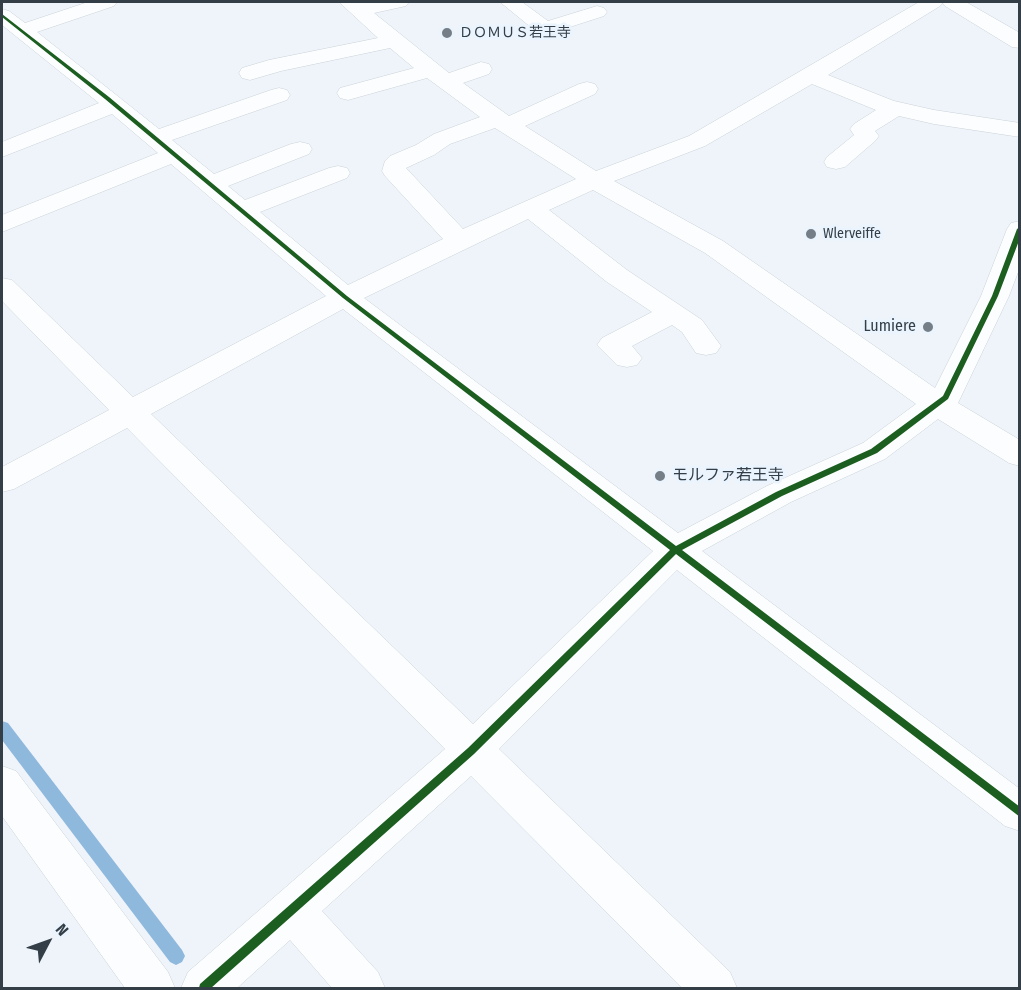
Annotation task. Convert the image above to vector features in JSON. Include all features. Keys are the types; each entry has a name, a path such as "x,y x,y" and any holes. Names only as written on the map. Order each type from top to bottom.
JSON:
{"street":[{"path":"11,23 107,2"},
{"path":"354,6 399,2"},
{"path":"510,2 545,29"},
{"path":"2,481 345,297 594,180 697,141 811,76 952,2 1020,42"},
{"path":"354,6 438,76 502,122 594,180 714,247 937,404 1020,455"},
{"path":"525,36 597,12"},
{"path":"11,23 115,105 345,297 1020,813"},
{"path":"250,73 277,65 394,41"},
{"path":"348,93 481,69"},
{"path":"811,76 873,102 895,108 934,117 1020,130"},
{"path":"460,241 394,171 394,166 399,161 425,150 442,139 502,122 587,89"},
{"path":"2,224 279,95"},
{"path":"2,150 115,105"},
{"path":"836,162 867,136 862,129 895,108"},
{"path":"209,184 300,149"},
{"path":"240,211 338,173"},
{"path":"531,208 616,276 692,326 706,346"},
{"path":"204,988 471,752 675,550 779,494 874,451 937,404 951,389 1007,301 1020,229"},
{"path":"2,286 471,752 714,988"},
{"path":"627,358 612,345 673,313"},
{"path":"2,784 152,988"},
{"path":"292,910 362,988"}],"waterway":[{"path":"2,728 176,956"}],"cycle path":[{"path":"2,15 107,98 345,297 1020,813"},
{"path":"204,988 471,751 675,550 779,494 874,451 946,397 995,296 1020,229"}],"place":[{"name":"ＤＯＭＵＳ若王寺","path":"447,33"},
{"name":"Wlerveiffe","path":"811,234"},
{"name":"Lumiere","path":"928,327"},
{"name":"モルファ若王寺","path":"660,476"}]}
